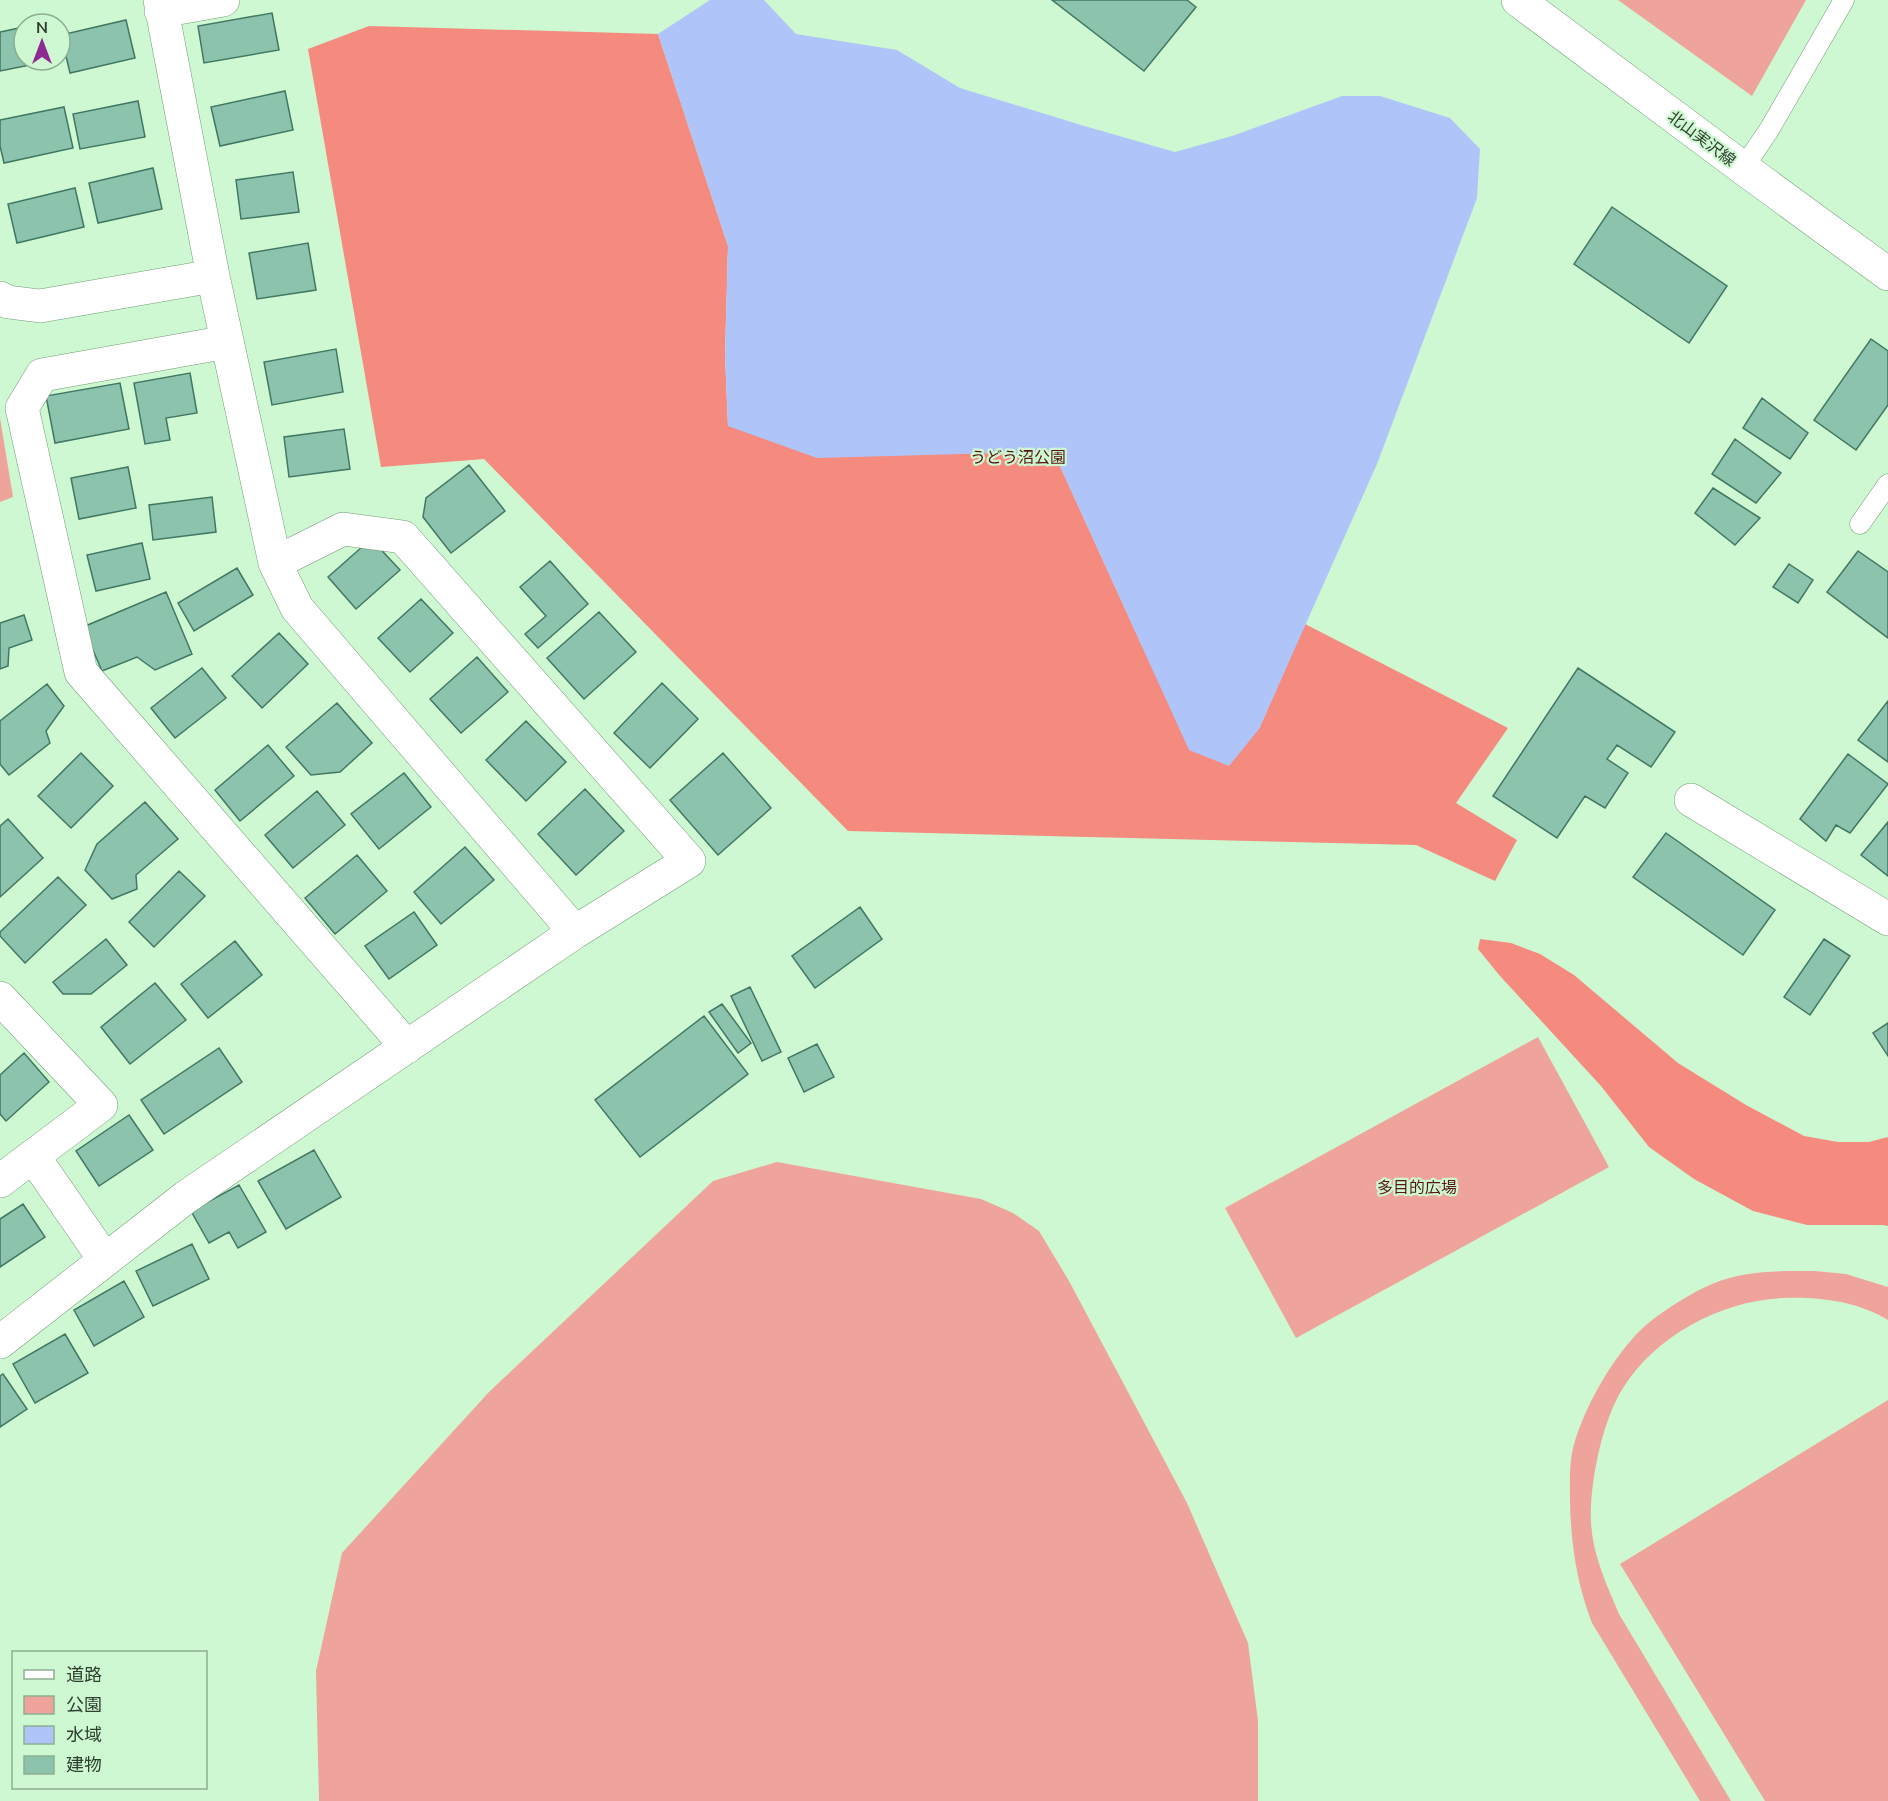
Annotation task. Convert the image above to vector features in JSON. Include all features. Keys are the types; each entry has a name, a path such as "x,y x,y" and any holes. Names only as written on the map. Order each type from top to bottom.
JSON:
{"street":[{"path":"223,0 160,6 213,276 275,563 297,608 575,932"},
{"name":"北山実沢線","path":"1518,0 1888,274"},
{"path":"0,298 8,302 40,306 213,276"},
{"path":"227,342 42,375 22,408 81,672 407,1047"},
{"path":"0,1342 186,1197 575,932 689,861 403,537 343,529 275,563"},
{"path":"1691,800 1888,919"},
{"path":"0,998 101,1105 0,1181"},
{"path":"33,1156 105,1260"}],"lane":[{"path":"1743,168 1768,130 1844,0"},
{"path":"1860,524 1888,484"}],"green space":[{"path":"1618,0 1806,0 1752,96"},
{"name":"うどう沼公園","path":"369,26 658,34 728,246 725,356 728,426 1000,453 1059,464 1143,648 1259,729 1305,624 1508,728 1456,803 1517,840 1495,881 1416,845 848,831 484,459 381,467 308,49"},
{"path":"0,418 13,497 0,502"},
{"path":"1480,939 1511,943 1540,954 1574,975 1678,1063 1746,1105 1804,1136 1838,1142 1869,1142 1888,1137 1888,1226 1807,1225 1753,1211 1694,1179 1649,1147 1601,1086 1478,949"},
{"name":"多目的広場","path":"1538,1037 1609,1167 1296,1338 1225,1208"},
{"path":"777,1162 981,1199 1013,1213 1039,1231 1069,1281 1187,1503 1248,1643 1258,1721 1258,1801 319,1801 316,1671 342,1553 489,1392 713,1181"},
{"path":"1815,1271 1846,1274 1888,1287 1888,1320 1850,1304 1811,1298 1783,1298 1760,1300 1737,1306 1692,1324 1653,1352 1623,1388 1609,1418 1598,1454 1592,1491 1591,1524 1592,1536 1605,1581 1619,1614 1731,1801 1700,1801 1592,1623 1582,1594 1573,1549 1570,1503 1572,1453 1576,1437 1600,1384 1622,1351 1653,1319 1695,1292 1725,1279 1763,1272"},
{"path":"1888,1400 1888,1801 1765,1801 1620,1564"}],"water":[{"path":"710,0 764,0 796,34 897,50 960,88 1175,152 1232,136 1342,96 1380,96 1450,118 1480,149 1477,198 1377,464 1259,729 1229,766 1189,750 1059,464 1000,453 817,458 728,426 725,356 728,246 658,34"}],"building":[{"path":"1052,0 1187,0 1196,7 1144,71"},
{"path":"272,13 279,50 204,63 198,26"},
{"path":"126,20 135,58 70,73 72,72 72,32"},
{"path":"12,30 12,69 0,71 0,32"},
{"path":"285,91 293,130 220,146 211,107"},
{"path":"138,101 145,137 80,149 73,114"},
{"path":"64,107 73,148 4,163 0,146 0,120"},
{"path":"153,168 162,209 98,223 89,183"},
{"path":"293,172 299,212 241,219 236,180"},
{"path":"75,188 84,227 17,243 8,204"},
{"path":"1612,207 1727,286 1689,343 1574,264"},
{"path":"308,243 316,290 257,299 249,253"},
{"path":"1871,339 1888,351 1888,405 1856,450 1814,420"},
{"path":"336,349 343,392 272,405 264,362"},
{"path":"190,373 197,413 166,418 170,440 145,444 134,383"},
{"path":"120,383 129,429 55,443 46,396"},
{"path":"1762,398 1808,433 1790,459 1743,428"},
{"path":"344,429 350,469 289,477 284,437"},
{"path":"1735,439 1781,473 1756,503 1712,474"},
{"path":"469,465 505,511 451,553 423,517 426,498"},
{"path":"128,467 136,508 79,519 71,478"},
{"path":"1713,488 1760,518 1735,545 1695,513"},
{"path":"212,497 216,532 153,540 149,505"},
{"path":"371,539 400,570 356,609 328,577"},
{"path":"142,543 150,579 96,591 87,555"},
{"path":"1858,551 1888,572 1888,638 1827,592"},
{"path":"550,561 588,604 538,648 525,634 546,616 520,587"},
{"path":"1789,564 1813,580 1798,603 1773,587"},
{"path":"237,568 253,595 194,631 178,603"},
{"path":"166,592 192,654 155,670 137,657 102,671 83,627"},
{"path":"421,599 453,633 410,672 378,638"},
{"path":"599,612 636,652 584,699 547,658"},
{"path":"24,615 32,640 9,648 8,666 0,669 0,623"},
{"path":"279,633 308,664 262,708 232,676"},
{"path":"477,657 508,692 461,733 430,699"},
{"path":"202,668 226,698 175,738 151,708"},
{"path":"1578,668 1675,732 1651,767 1617,745 1607,759 1628,773 1605,808 1585,796 1557,838 1493,796"},
{"path":"662,683 698,719 650,768 614,733"},
{"path":"47,684 64,706 46,731 50,743 9,775 0,764 0,721"},
{"path":"1888,701 1888,762 1858,740"},
{"path":"337,703 372,743 340,772 311,775 286,747"},
{"path":"526,721 566,762 526,801 486,760"},
{"path":"268,745 294,776 240,821 215,790"},
{"path":"81,753 113,786 71,828 38,796"},
{"path":"723,753 771,808 718,855 670,800"},
{"path":"1848,754 1888,784 1850,833 1836,825 1826,841 1800,819"},
{"path":"404,773 431,807 379,849 351,814"},
{"path":"585,789 624,831 576,875 538,834"},
{"path":"317,791 345,825 293,868 265,835"},
{"path":"145,802 178,839 136,875 137,889 112,899 85,870 97,844"},
{"path":"8,819 43,858 0,897 0,826"},
{"path":"1888,822 1888,876 1861,855"},
{"path":"1666,833 1775,910 1743,955 1633,877"},
{"path":"465,847 494,880 441,924 414,892"},
{"path":"357,855 387,891 335,934 305,898"},
{"path":"179,871 205,896 154,947 129,922"},
{"path":"58,877 86,905 25,963 0,936 0,932"},
{"path":"860,907 882,939 815,988 792,956"},
{"path":"414,912 437,945 389,979 365,946"},
{"path":"106,939 127,965 91,994 63,994 53,982"},
{"path":"1824,939 1850,956 1810,1015 1784,997"},
{"path":"235,941 262,975 208,1018 181,984"},
{"path":"155,983 186,1020 130,1064 101,1027"},
{"path":"750,987 781,1052 762,1061 731,996"},
{"path":"722,1004 751,1043 738,1053 709,1012"},
{"path":"704,1016 748,1074 640,1157 595,1100"},
{"path":"1888,1023 1888,1056 1873,1033"},
{"path":"817,1044 834,1077 804,1092 788,1058"},
{"path":"219,1048 242,1082 164,1134 141,1100"},
{"path":"24,1053 49,1082 6,1121 0,1114 0,1075"},
{"path":"129,1115 153,1150 99,1186 76,1151"},
{"path":"314,1150 341,1197 286,1229 258,1181"},
{"path":"239,1185 266,1232 238,1248 229,1232 209,1243 191,1211"},
{"path":"23,1204 45,1237 0,1267 0,1219"},
{"path":"192,1244 209,1279 153,1306 136,1271"},
{"path":"124,1281 144,1317 94,1346 74,1310"},
{"path":"65,1334 88,1373 35,1403 13,1364"},
{"path":"3,1374 27,1409 0,1427 0,1376"}]}
